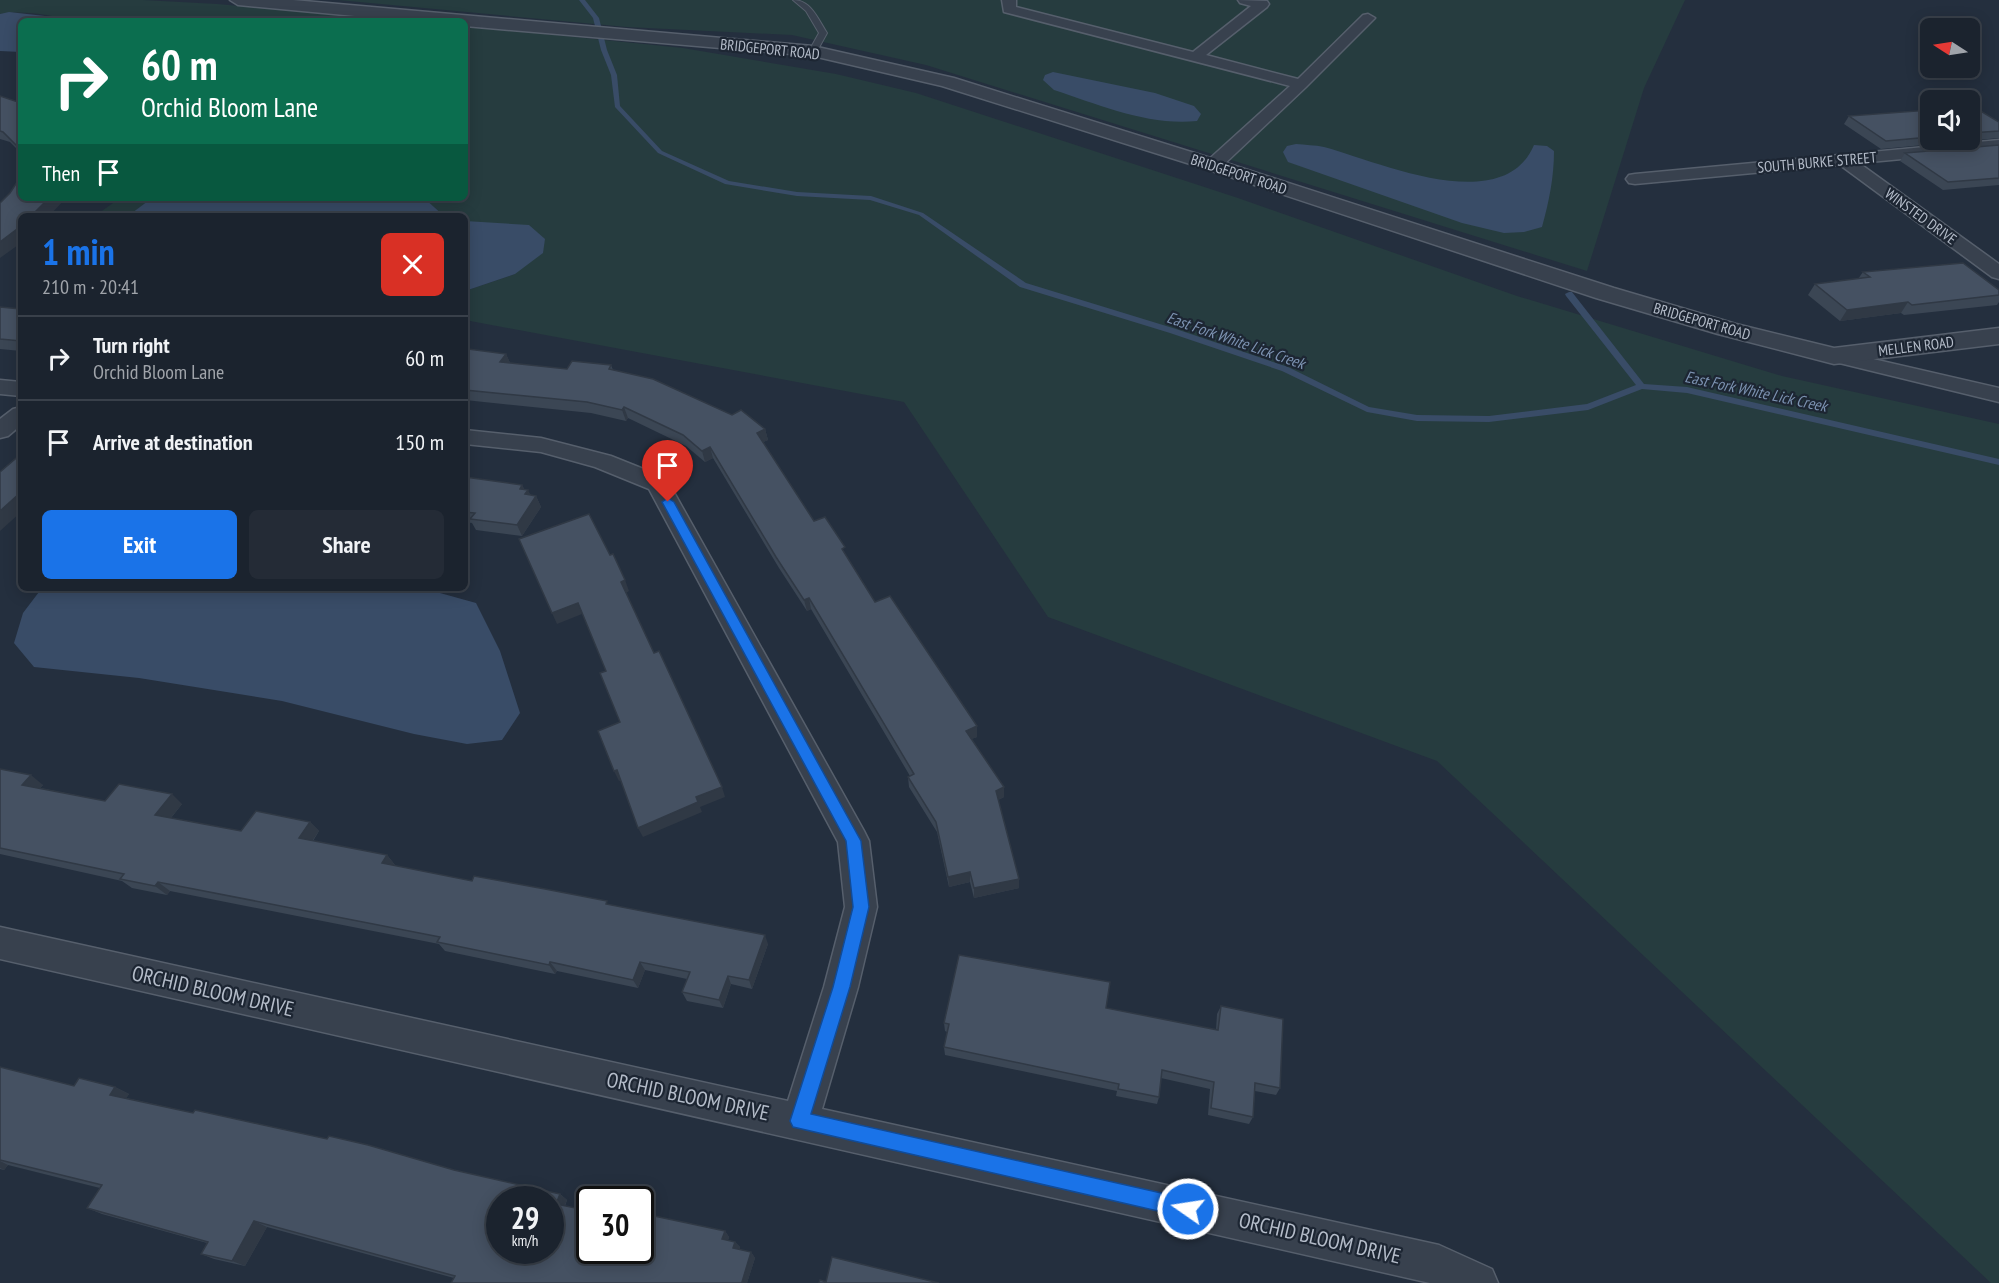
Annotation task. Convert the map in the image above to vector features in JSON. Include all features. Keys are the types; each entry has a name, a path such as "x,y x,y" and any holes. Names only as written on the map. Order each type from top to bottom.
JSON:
{"street":[{"name":"BRIDGEPORT ROAD","path":"238,0 433,18"},
{"path":"1009,0 1009,9 1301,84"},
{"path":"1195,57 1262,4 1245,0"},
{"path":"1213,165 1368,18"},
{"name":"BRIDGEPORT ROAD","path":"468,21 813,51 947,82 1213,165 1605,293 1727,329 1999,394"},
{"name":"SOUTH BURKE STREET","path":"1635,179 1999,145"},
{"name":"WINSTED DRIVE","path":"1844,160 1999,273"},
{"name":"MELLEN ROAD","path":"1834,356 1999,336"},
{"path":"0,387 18,389"},
{"path":"0,431 18,416"},
{"path":"468,437 541,445 603,461 658,484 853,841 861,907 841,987 800,1121"},
{"name":"ORCHID BLOOM DRIVE","path":"0,943 1439,1265 1478,1283"}],"lane":[{"path":"796,0 808,10 823,33 813,51"}],"green space":[{"path":"0,0 143,0 376,18 61,18 36,13 0,14"},
{"path":"338,0 1685,0 1644,88 1587,271 926,65 792,35 627,27"},
{"path":"468,26 683,48 836,74 916,93 1238,198 1517,296 1782,376 1999,424 1999,1283 1991,1283 1437,761 1048,617 904,402 468,321 468,290 515,274 468,224 468,213 440,213 426,201 468,201"},
{"path":"116,201 158,201 142,213 99,213"}],"water":[{"path":"9,12 63,18 18,18 18,52 0,51 0,14"},
{"path":"1053,72 1155,93 1194,106 1201,114 1197,121 1179,122 1124,113 1054,90 1043,80 1045,75"},
{"path":"1296,144 1324,147 1437,179 1468,182 1496,178 1518,167 1534,145 1547,146 1554,151 1554,161 1551,189 1542,227 1524,232 1504,233 1462,223 1288,162 1283,152 1287,146"},
{"path":"148,201 427,201 441,213 132,213"},
{"path":"468,221 529,225 545,239 543,253 515,274 468,290"},
{"path":"40,591 433,591 476,603 500,651 520,713 502,740 467,744 414,734 282,701 139,678 34,667 14,643 23,613"}],"building":[{"path":"0,96 18,102 18,147 0,131"},
{"path":"1920,111 1920,138 1886,141 1849,116"},
{"path":"1980,111 1999,122 1999,131 1980,132"},
{"path":"1999,145 1999,178 1948,182 1905,153 1980,150 1980,147"},
{"path":"18,181 18,201 46,201 34,213 18,213 18,228 0,242 0,203"},
{"path":"1963,263 1999,290 1999,295 1912,305 1908,302 1847,310 1815,284 1870,277 1863,272"},
{"path":"0,307 18,309 18,341 0,339"},
{"path":"468,349 506,354 500,362 567,369 572,361 611,365 609,369 653,379 732,415 741,410 765,429 757,433 814,521 825,517 845,547 842,549 875,602 890,596 977,726 966,731 1004,787 996,791 1019,879 974,888 970,872 948,877 936,822 908,777 914,774 809,598 804,600 710,447 702,451 683,435 624,407 622,410 587,402 468,390"},
{"path":"18,457 18,495 0,511 0,472"},
{"path":"468,477 522,485 520,489 528,490 525,494 536,496 517,525 470,519 475,513 468,512"},
{"path":"589,514 610,555 613,554 625,580 621,582 654,653 659,651 722,787 696,797 698,802 638,828 617,770 614,771 598,731 620,722 600,673 606,671 578,603 552,613 519,539"},
{"path":"0,769 31,775 22,785 105,801 119,784 172,794 155,815 241,831 256,811 310,822 299,838 387,855 382,863 472,881 474,876 545,889 607,901 606,904 765,935 749,980 728,976 719,1000 682,992 690,972 640,962 633,980 550,962 549,965 437,942 440,937 158,882 155,886 120,879 124,874 0,848"},
{"path":"959,955 1110,982 1106,1008 1218,1030 1221,1006 1283,1019 1280,1088 1255,1083 1253,1117 1211,1108 1214,1082 1162,1070 1159,1097 1118,1089 1119,1084 944,1047 949,1024 944,1023"},
{"path":"0,1067 74,1086 79,1078 115,1087 110,1095 193,1113 195,1110 327,1139 329,1136 454,1170 525,1186 486,1186 486,1264 564,1264 564,1206 576,1208 576,1264 654,1264 654,1216 725,1231 722,1239 735,1242 733,1248 751,1252 742,1282 745,1283 451,1283 455,1276 254,1221 232,1261 201,1254 208,1242 87,1208 102,1185 0,1160"},
{"path":"832,1257 939,1283 819,1283 820,1280 826,1282"}],"waterway":[{"name":"East Fork White Lick Creek","path":"582,0 596,18 604,50 614,75 617,106 660,152 727,183 797,194 871,198 921,214 1023,285 1173,331 1285,369 1367,409 1417,418 1489,419 1588,407 1641,386"},
{"path":"1569,294 1641,386"},
{"name":"East Fork White Lick Creek","path":"1641,386 1687,390 1999,462"}],"route":[{"path":"668,502 853,841 861,907 841,987 800,1121 1188,1209"}]}
